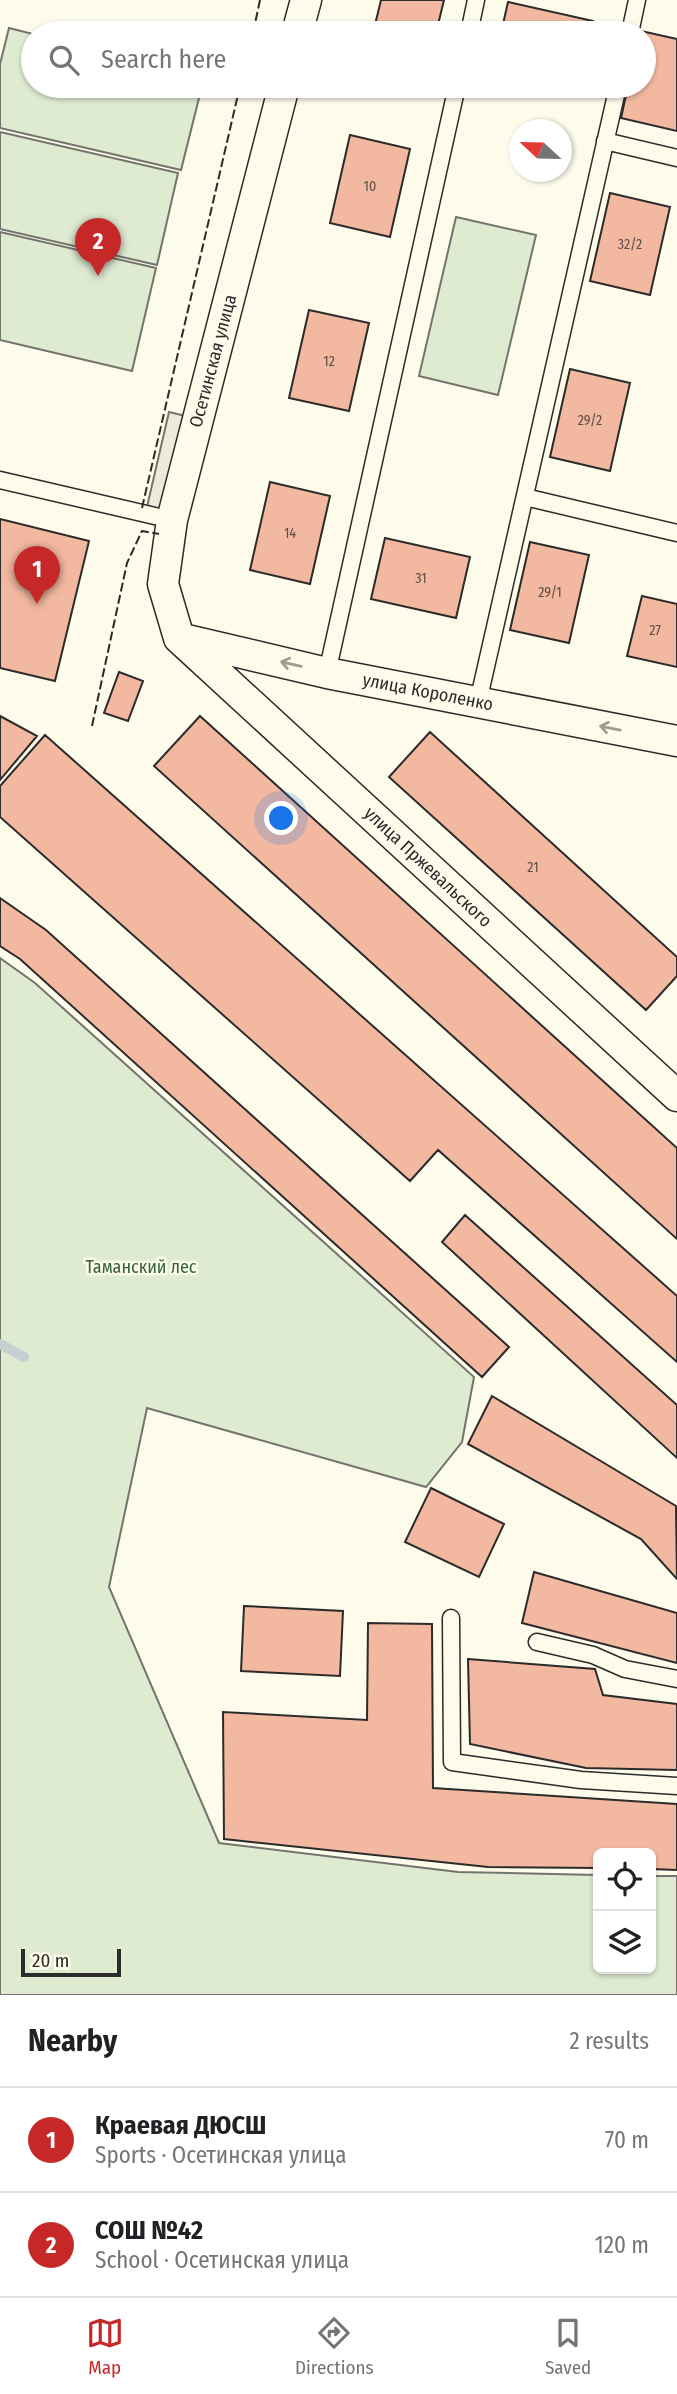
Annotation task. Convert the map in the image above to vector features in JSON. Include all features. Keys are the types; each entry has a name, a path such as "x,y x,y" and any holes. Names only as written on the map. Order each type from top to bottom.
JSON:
{"street":[{"path":"301,21 306,0"},
{"name":"Осетинская улица","path":"179,638 163,584 172,520 281,98"},
{"name":"улица Короленко","path":"179,638 327,673 677,741"},
{"name":"улица Пржевальского","path":"179,638 677,1096"}],"lane":[{"path":"472,21 476,0"},
{"path":"633,21 637,0"},
{"path":"327,673 454,98"},
{"path":"478,702 615,98"},
{"path":"605,141 677,158"},
{"path":"0,480 172,520"},
{"path":"525,496 677,533"},
{"path":"451,1618 452,1762 581,1780 677,1786"},
{"path":"537,1642 593,1655 625,1669 677,1679"}],"green space":[{"path":"9,28 21,31 21,98 199,98 181,170 0,128 0,64"},
{"path":"0,132 178,173 157,265 0,229"},
{"path":"456,217 536,235 498,395 419,376"},
{"path":"0,232 156,268 132,371 0,340"},
{"name":"Таманский лес","path":"0,958 35,983 474,1377 462,1442 426,1487 147,1408 109,1587 219,1843 458,1872 593,1875 593,1974 656,1974 656,1876 677,1876 677,1995 0,1995"}],"shaded area":[{"path":"169,412 194,418 171,517 146,511"}],"building":[{"path":"381,0 444,0 439,21 376,21"},
{"path":"508,2 593,21 504,21"},
{"path":"656,34 677,39 677,131 621,118 625,98 656,98"},
{"path":"350,135 410,149 390,237 330,223"},
{"path":"610,193 670,207 650,295 590,281"},
{"path":"309,310 369,323 349,411 289,398"},
{"path":"570,369 630,383 610,471 550,457"},
{"path":"270,482 330,496 310,584 250,570"},
{"path":"0,519 89,541 55,681 0,668"},
{"path":"385,538 470,557 456,618 371,599"},
{"path":"530,542 589,555 569,643 510,630"},
{"path":"642,596 677,604 677,667 627,656"},
{"path":"119,672 143,681 128,721 104,713"},
{"path":"0,716 37,736 0,780"},
{"path":"200,716 677,1148 677,1239 154,766"},
{"path":"430,732 677,957 677,976 646,1010 389,777"},
{"path":"45,735 677,1296 677,1362 438,1150 410,1181 0,817 0,786"},
{"path":"0,898 46,930 509,1347 482,1377 20,959 0,946"},
{"path":"465,1215 677,1405 677,1458 442,1242"},
{"path":"492,1396 676,1506 677,1579 641,1539 468,1444"},
{"path":"431,1488 504,1524 479,1577 405,1542"},
{"path":"534,1572 677,1613 677,1663 522,1623"},
{"path":"244,1606 343,1611 340,1676 241,1671"},
{"path":"368,1623 432,1624 433,1788 677,1804 677,1870 656,1869 656,1848 593,1848 593,1868 488,1867 224,1839 223,1712 367,1720"},
{"path":"468,1659 595,1669 603,1695 677,1704 677,1770 586,1768 470,1744"}],"waterway":[{"path":"0,1344 24,1357"}],"fence":[{"path":"256,21 260,0"},
{"path":"142,508 237,98"},
{"path":"92,726 127,563 142,531 159,534"}],"place":[{"name":"СОШ №42","path":"98,276"},
{"name":"Краевая ДЮСШ","path":"37,604"}]}
